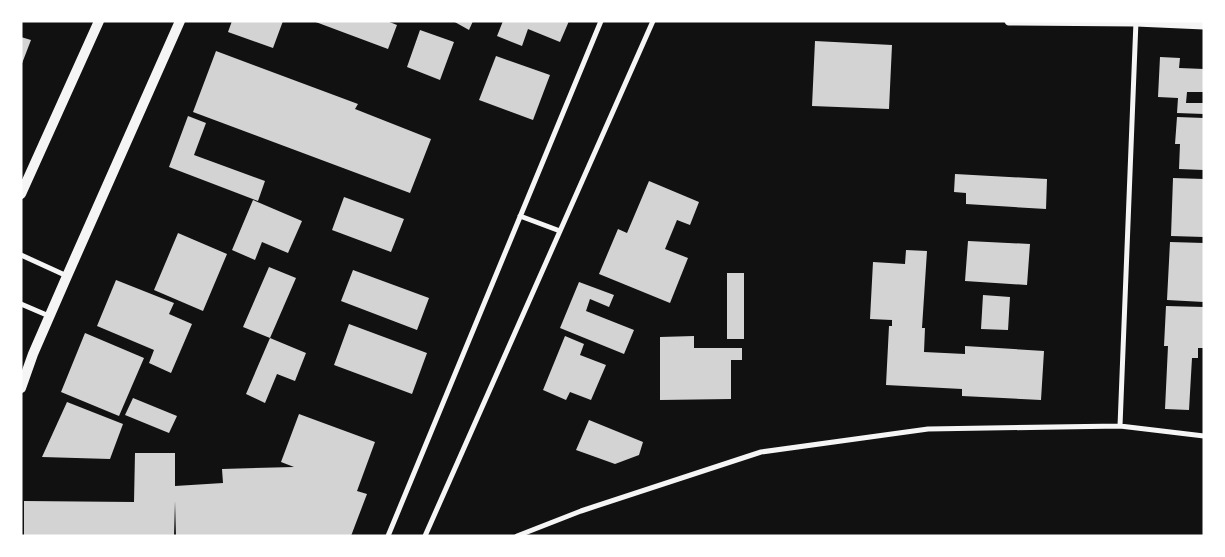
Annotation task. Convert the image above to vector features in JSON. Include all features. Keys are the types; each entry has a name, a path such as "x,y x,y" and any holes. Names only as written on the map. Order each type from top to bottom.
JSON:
{"main road":[{"path":"21,194 99,21"},
{"path":"21,388 33,354 180,21"}],"street":[{"path":"388,536 601,21"},
{"path":"425,536 653,21"},
{"path":"1009,21 1136,22 1204,25"},
{"path":"1120,426 1136,22"},
{"path":"520,216 560,231"},
{"path":"21,255 67,276"},
{"path":"21,304 50,316"},
{"path":"517,536 581,511 761,452 928,429 1120,426 1204,436"}],"building":[{"path":"232,21 283,21 273,48 228,32"},
{"path":"313,21 387,21 397,25 388,49"},
{"path":"453,21 473,21 469,30"},
{"path":"503,21 569,21 560,42 528,29 522,46 497,36"},
{"path":"420,30 454,42 440,80 407,67"},
{"path":"21,37 31,40 21,66"},
{"path":"815,41 892,45 889,109 812,106"},
{"path":"216,51 358,104 355,109 431,139 410,193 193,112"},
{"path":"496,56 550,75 533,120 479,100"},
{"path":"1160,57 1180,58 1179,68 1204,69 1204,92 1187,92 1186,103 1204,103 1204,114 1177,113 1178,98 1158,97"},
{"path":"188,116 206,123 194,155 265,181 258,201 169,167"},
{"path":"1177,117 1204,118 1204,170 1179,169 1180,144 1175,144"},
{"path":"955,174 1047,179 1046,209 966,204 966,193 954,192"},
{"path":"1173,178 1204,179 1204,237 1171,236"},
{"path":"649,181 699,202 690,225 677,220 665,249 688,258 670,303 599,274 618,229 627,233"},
{"path":"344,197 404,219 391,252 332,230"},
{"path":"253,200 302,221 288,253 262,242 255,260 232,250"},
{"path":"178,233 227,254 203,311 154,290"},
{"path":"968,241 1030,244 1027,285 965,281"},
{"path":"1170,242 1204,243 1204,302 1167,300"},
{"path":"906,250 927,251 922,328 925,328 924,352 965,354 965,346 1044,351 1041,400 962,396 962,389 886,385 889,326 892,326 892,320 870,319 873,262 905,264"},
{"path":"269,267 296,278 270,338 243,327"},
{"path":"353,270 429,298 417,330 341,301"},
{"path":"727,273 744,273 744,339 727,339"},
{"path":"116,280 174,303 169,314 192,324 171,373 149,363 154,350 97,326"},
{"path":"579,282 614,295 609,307 590,299 586,311 634,330 624,354 560,328"},
{"path":"983,295 1010,297 1008,330 981,329"},
{"path":"1166,306 1204,307 1204,348 1198,348 1198,358 1192,358 1189,410 1165,409 1168,346 1164,346"},
{"path":"349,324 427,353 412,394 334,365"},
{"path":"85,333 144,358 119,416 61,392"},
{"path":"565,336 584,344 580,355 606,365 591,400 570,392 566,400 543,390"},
{"path":"694,336 694,348 742,348 742,360 731,360 731,399 660,400 660,337"},
{"path":"270,338 306,353 295,381 277,374 265,403 246,394"},
{"path":"133,398 177,416 169,433 125,415"},
{"path":"67,402 123,424 110,459 42,457"},
{"path":"299,414 375,442 357,491 367,494 351,536 176,536 175,501 174,536 24,536 24,501 134,502 135,453 175,453 175,486 223,483 222,469 294,467 281,462"},
{"path":"589,420 643,442 639,455 615,464 576,450"}]}
